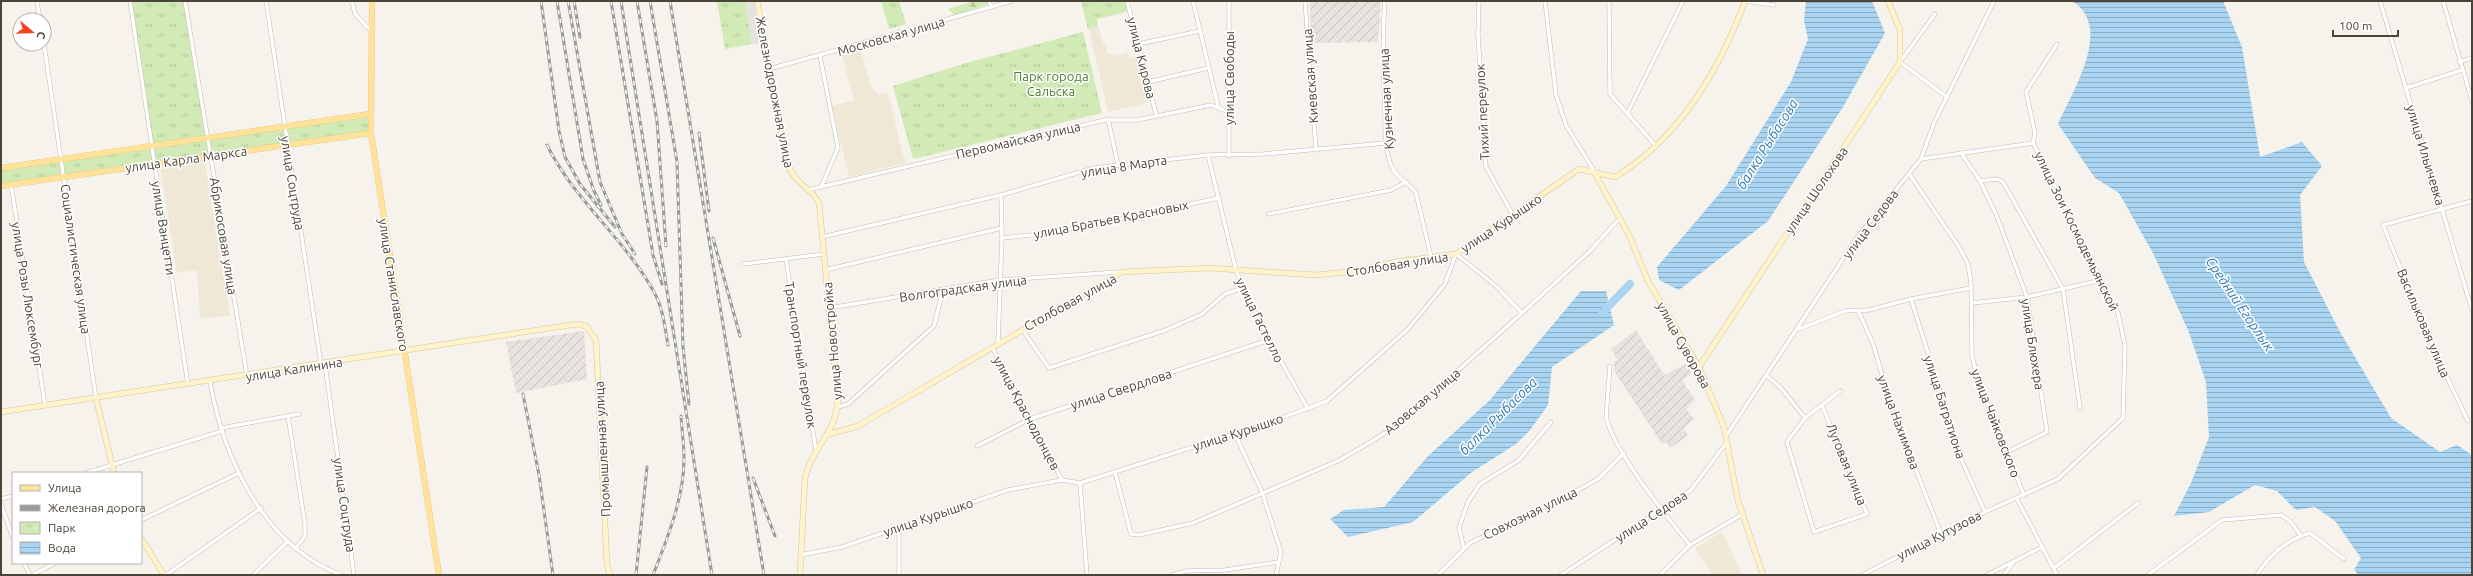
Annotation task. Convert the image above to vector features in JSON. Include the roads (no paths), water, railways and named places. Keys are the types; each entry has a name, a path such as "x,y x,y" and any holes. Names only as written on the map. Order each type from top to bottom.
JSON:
{"main road":[{"name":"улица Станиславского","path":"372,1 371,133 439,575"},
{"name":"Железнодорожная улица","path":"757,1 787,162 794,179 815,196"},
{"path":"1657,147 1683,119 1732,35 1745,1"},
{"path":"1888,1 1900,30 1900,62"},
{"name":"улица Шолохова","path":"1698,367 1900,62"},
{"name":"улица Карла Маркса","path":"1,168 370,114"},
{"name":"улица Карла Маркса","path":"1,186 371,133"},
{"name":"улица Курышко","path":"1456,254 1579,169 1594,171 1604,176 1615,177 1657,147"},
{"name":"улица Суворова","path":"1594,171 1628,235 1648,281 1698,367 1724,427 1743,514 1763,575"},
{"name":"улица Новостройка","path":"800,575 805,478 808,463 829,434 838,407 819,203 815,196"},
{"name":"Столбовая улица","path":"829,434 858,426 992,347 998,342 1122,272 1210,268 1314,275 1358,271 1395,262 1456,254"},
{"name":"улица Калинина","path":"1,412 210,382 577,324 586,326"},
{"name":"Промышленная улица","path":"586,326 596,340 607,565 610,575"},
{"name":"Социалистическая улица","path":"96,398 114,472"},
{"path":"142,540 165,575"}],"street":[{"path":"38,1 39,12"},
{"name":"улица Ванцетти","path":"130,1 188,385"},
{"name":"Абрикосовая улица","path":"185,1 247,376"},
{"name":"улица Соцтруда","path":"266,1 284,126 323,364 354,575"},
{"path":"352,1 355,14 371,31"},
{"path":"989,1 991,7"},
{"name":"Московская улица","path":"769,69 991,7 998,3 1012,1"},
{"name":"улица Кирова","path":"1127,1 1156,114"},
{"path":"1193,1 1218,106 1229,112"},
{"name":"улица Свободы","path":"1229,1 1229,156"},
{"name":"Киевская улица","path":"1305,1 1316,150"},
{"name":"Кузнечная улица","path":"1385,1 1382,35 1386,143 1392,167 1399,178 1406,182 1416,194 1422,208 1431,257"},
{"name":"Тихий переулок","path":"1479,1 1478,34 1486,167 1513,215"},
{"path":"1545,1 1556,95 1566,125 1594,171"},
{"path":"1609,1 1610,94 1657,147"},
{"path":"1627,114 1683,1"},
{"path":"1745,1 1774,4"},
{"name":"улица Седова","path":"1726,436 1856,239 1887,199 1910,175 1921,159 1934,124 1994,1"},
{"name":"улица Ильичевка","path":"2380,1 2472,310"},
{"path":"2443,1 2459,62 2472,101"},
{"name":"улица Шолохова","path":"1900,62 1935,14"},
{"path":"1138,44 1200,31"},
{"path":"2033,143 2035,133 2026,92 2057,44"},
{"name":"Социалистическая улица","path":"45,52 96,398"},
{"path":"820,56 838,148 821,186"},
{"path":"2459,62 2472,58"},
{"path":"1900,62 1947,97"},
{"path":"1148,82 1208,68"},
{"path":"2406,88 2462,70"},
{"name":"Первомайская улица","path":"808,190 1108,119 1137,120 1156,114 1211,105 1218,106"},
{"path":"1108,119 1118,165"},
{"name":"улица 8 Марта","path":"822,237 1001,195 1094,168 1208,155 1229,156 1386,143"},
{"name":"улица Зои Космодемьянской","path":"1921,159 2033,143 2118,313 2125,346 2123,418 2058,479 2017,498"},
{"name":"улица Блюхера","path":"1961,153 1980,182 1996,214 2027,297 2047,432 2007,452"},
{"name":"улица Гастелло","path":"1208,155 1236,270 1243,288 1269,340 1308,409"},
{"name":"улица Чайковского","path":"1910,175 1959,247 1968,264 1972,303 1972,356 1979,384 2024,495"},
{"path":"1980,182 1997,179 2004,182 2063,289 2080,408"},
{"path":"1269,214 1392,190 1406,182"},
{"name":"улица Розы Люксембург","path":"11,184 45,405"},
{"name":"улица Краснодонцев","path":"998,342 1002,238 1001,195"},
{"name":"улица Братьев Красновых","path":"1002,238 1051,233 1219,198"},
{"path":"2442,210 2472,201"},
{"name":"Васильковая улица","path":"2442,210 2383,225 2433,348 2468,421"},
{"name":"Азовская улица","path":"1114,472 1131,534 1139,535 1193,522 1340,460 1397,425 1589,252 1619,219"},
{"path":"825,270 1002,228"},
{"path":"743,264 824,254"},
{"path":"1456,254 1497,287 1522,313"},
{"name":"улица Курышко","path":"800,555 842,547 899,526 1008,490 1062,480 1080,483 1235,434 1308,409 1327,400 1408,330 1445,284 1456,254"},
{"name":"Транспортный переулок","path":"786,259 816,451"},
{"name":"Волгоградская улица","path":"829,308 1000,280 1122,272"},
{"path":"1972,303 2027,297 2102,280"},
{"path":"1022,329 1049,368 1166,330 1202,314 1225,294 1243,288"},
{"path":"1798,329 1845,311 1870,310 1911,299 1971,288"},
{"path":"838,407 848,404 934,326 943,289"},
{"name":"улица Багратиона","path":"1911,299 1962,461 1985,512"},
{"name":"улица Нахимова","path":"1858,310 1873,344 1892,411 1941,534"},
{"name":"улица Свердлова","path":"977,446 1030,419 1269,340"},
{"name":"улица Краснодонцев","path":"992,347 1062,480"},
{"path":"1610,366 1606,417 1624,453 1662,511 1690,545"},
{"path":"1767,376 1781,388 1805,418"},
{"path":"210,382 221,429 239,473 260,508 287,542 295,549 311,561 341,575"},
{"name":"Луговая улица","path":"1822,405 1867,514 1814,532 1787,442 1805,418 1840,391"},
{"path":"89,472 221,429 299,414"},
{"path":"288,416 305,524 305,536 295,549"},
{"path":"1464,549 1459,528 1468,502 1480,484 1519,460 1551,422"},
{"path":"1235,434 1262,492 1281,552 1276,575"},
{"name":"улица Седова","path":"1561,575 1662,511 1691,490 1727,442"},
{"name":"Совхозная улица","path":"1438,575 1470,543 1551,505 1591,483 1624,453"},
{"path":"142,520 239,473"},
{"path":"1080,483 1087,575"},
{"path":"1,500 12,496"},
{"path":"2017,498 2057,575"},
{"name":"улица Кутузова","path":"1862,575 1985,512 2017,498"},
{"path":"2054,568 2138,503"},
{"path":"1,504 12,535"},
{"path":"165,575 260,508"},
{"path":"1660,575 1690,545 1743,514"},
{"path":"2148,575 2222,520 2281,515 2291,522 2301,536"},
{"path":"899,526 899,575"},
{"path":"2257,575 2267,559 2301,536 2310,533 2344,558"},
{"path":"253,575 287,542"},
{"path":"1987,575 2042,547"},
{"path":"2004,575 2015,560"},
{"path":"1172,575 1186,571 1225,570 1279,562"},
{"path":"25,564 31,575 54,564"}],"water":[{"path":"1806,1 1872,1 1885,33 1843,107 1768,221 1679,290 1659,280 1657,267 1726,186 1791,82 1808,39 1804,21"},
{"name":"Средний Егорлык","path":"2072,1 2223,1 2242,47 2260,157 2302,142 2322,166 2300,195 2304,262 2339,330 2391,418 2440,452 2457,445 2472,455 2472,575 2359,575 2354,570 2361,558 2335,521 2315,507 2296,510 2277,491 2255,485 2209,512 2174,516 2191,483 2209,437 2206,382 2188,330 2153,253 2119,193 2095,178 2058,124 2080,77 2090,42 2090,26 2084,12"},
{"path":"1581,291 1606,291 1614,325 1552,367 1548,405 1530,430 1516,444 1472,472 1413,522 1348,537 1330,519 1344,510 1384,507 1428,456 1489,401"}],"waterway":[{"name":"балка Рыбасова","path":"1602,313 1630,284"}],"railway":[{"path":"541,1 559,131 565,157 580,184 615,227"},
{"path":"557,1 583,159 594,191 601,205"},
{"path":"568,1 600,182 622,234 635,254"},
{"path":"574,1 580,37"},
{"path":"611,1 653,255 662,284"},
{"path":"621,1 712,575"},
{"path":"637,1 657,121 666,246"},
{"path":"650,1 677,162 683,347 689,404"},
{"path":"670,1 764,575"},
{"path":"699,133 709,211"},
{"path":"547,145 571,184 629,254 654,292 662,311 668,345"},
{"path":"713,238 740,336"},
{"path":"523,394 539,475 553,575"},
{"path":"653,575 674,518 681,489 684,459 681,416"},
{"path":"636,575 647,467"},
{"path":"753,478 775,536"}],"park label":[{"name":"Парк города Сальска","path":"1051,84"}]}
